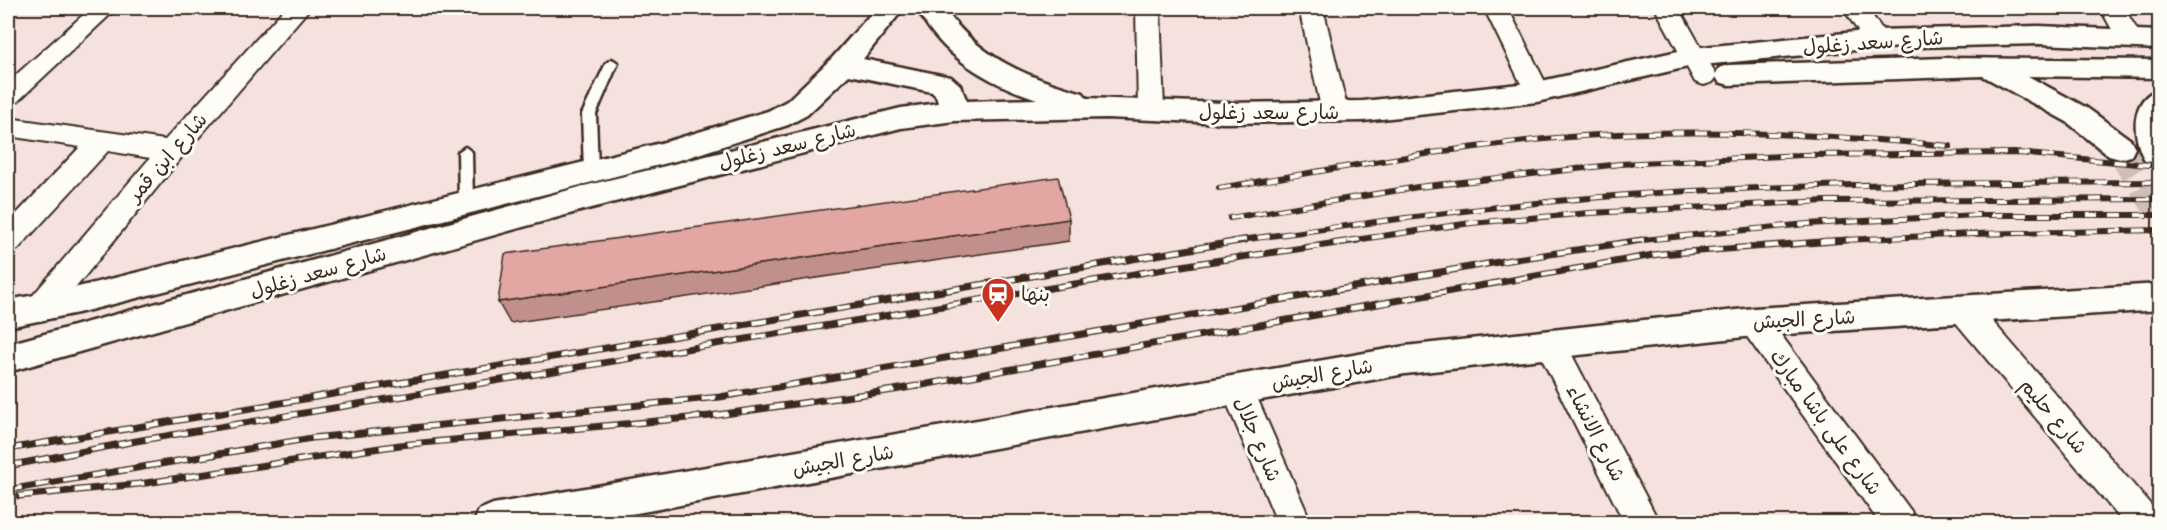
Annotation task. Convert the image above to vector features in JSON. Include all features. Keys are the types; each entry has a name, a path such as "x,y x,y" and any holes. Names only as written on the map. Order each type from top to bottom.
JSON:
{"main road":[{"name":"شارع سعد زغلول","path":"8,314 40,309 672,151 788,114 843,64 890,8"},
{"path":"930,8 953,40 992,70 1045,93 1106,108"},
{"name":"شارع سعد زغلول","path":"8,358 580,199 901,118 955,111 1106,108 1335,112 1405,108 1537,92 1589,82 1876,39 2039,35 2160,40"},
{"path":"843,64 941,84 950,92 955,111"},
{"name":"شارع سعد زغلول","path":"1698,67 1984,66 2160,69"},
{"path":"1984,66 2045,96 2077,115 2120,148"},
{"path":"2156,153 2149,126 2155,104 2160,99"},
{"name":"شارع الجيش","path":"493,522 1405,360 1754,322 2156,302"}],"street":[{"path":"8,96 105,8"},
{"name":"شارع ابن قمر","path":"40,309 295,8"},
{"path":"1148,8 1151,110"},
{"path":"1311,8 1335,112"},
{"path":"1496,8 1537,92"},
{"path":"1667,8 1698,67"},
{"path":"1855,8 1876,39"},
{"path":"2112,8 2129,38"},
{"path":"8,127 171,152"},
{"path":"8,240 102,141"},
{"name":"شارع حليم","path":"1964,310 2144,522"},
{"name":"شارع على باشا مبارك","path":"1754,322 1899,522"},
{"name":"شارع الانشاء","path":"1550,343 1642,522"},
{"name":"شارع جلال","path":"1237,389 1294,522"}],"lane":[{"path":"591,171 589,114 612,63"},
{"path":"465,152 466,203"}],"building":[{"path":"1058,177 1069,219 498,302 505,254"}],"tunnel":[{"path":"2120,148 2160,212"}],"railway":[{"path":"1219,188 1514,142 1605,135 1753,133 1950,146"},
{"path":"1230,218 1418,187 1620,164 1802,155 2018,153 2160,166"},
{"path":"1234,241 1497,207 1656,193 1845,185 2160,182"},
{"path":"1348,241 1471,223 1590,213 1827,201 2160,199"},
{"path":"1641,240 1807,224 1977,215 2160,215"},
{"path":"1822,241 1972,234 2160,230"},
{"path":"8,449 1245,240"},
{"path":"8,466 136,441 1194,264 1358,240"},
{"path":"8,490 312,438 720,397 1510,260 1641,240"},
{"path":"1632,241 1641,240"},
{"path":"19,496 139,484 400,445 710,416 894,390 1659,254 1847,240"}],"place":[{"name":"بنها","path":"998,323"}]}
